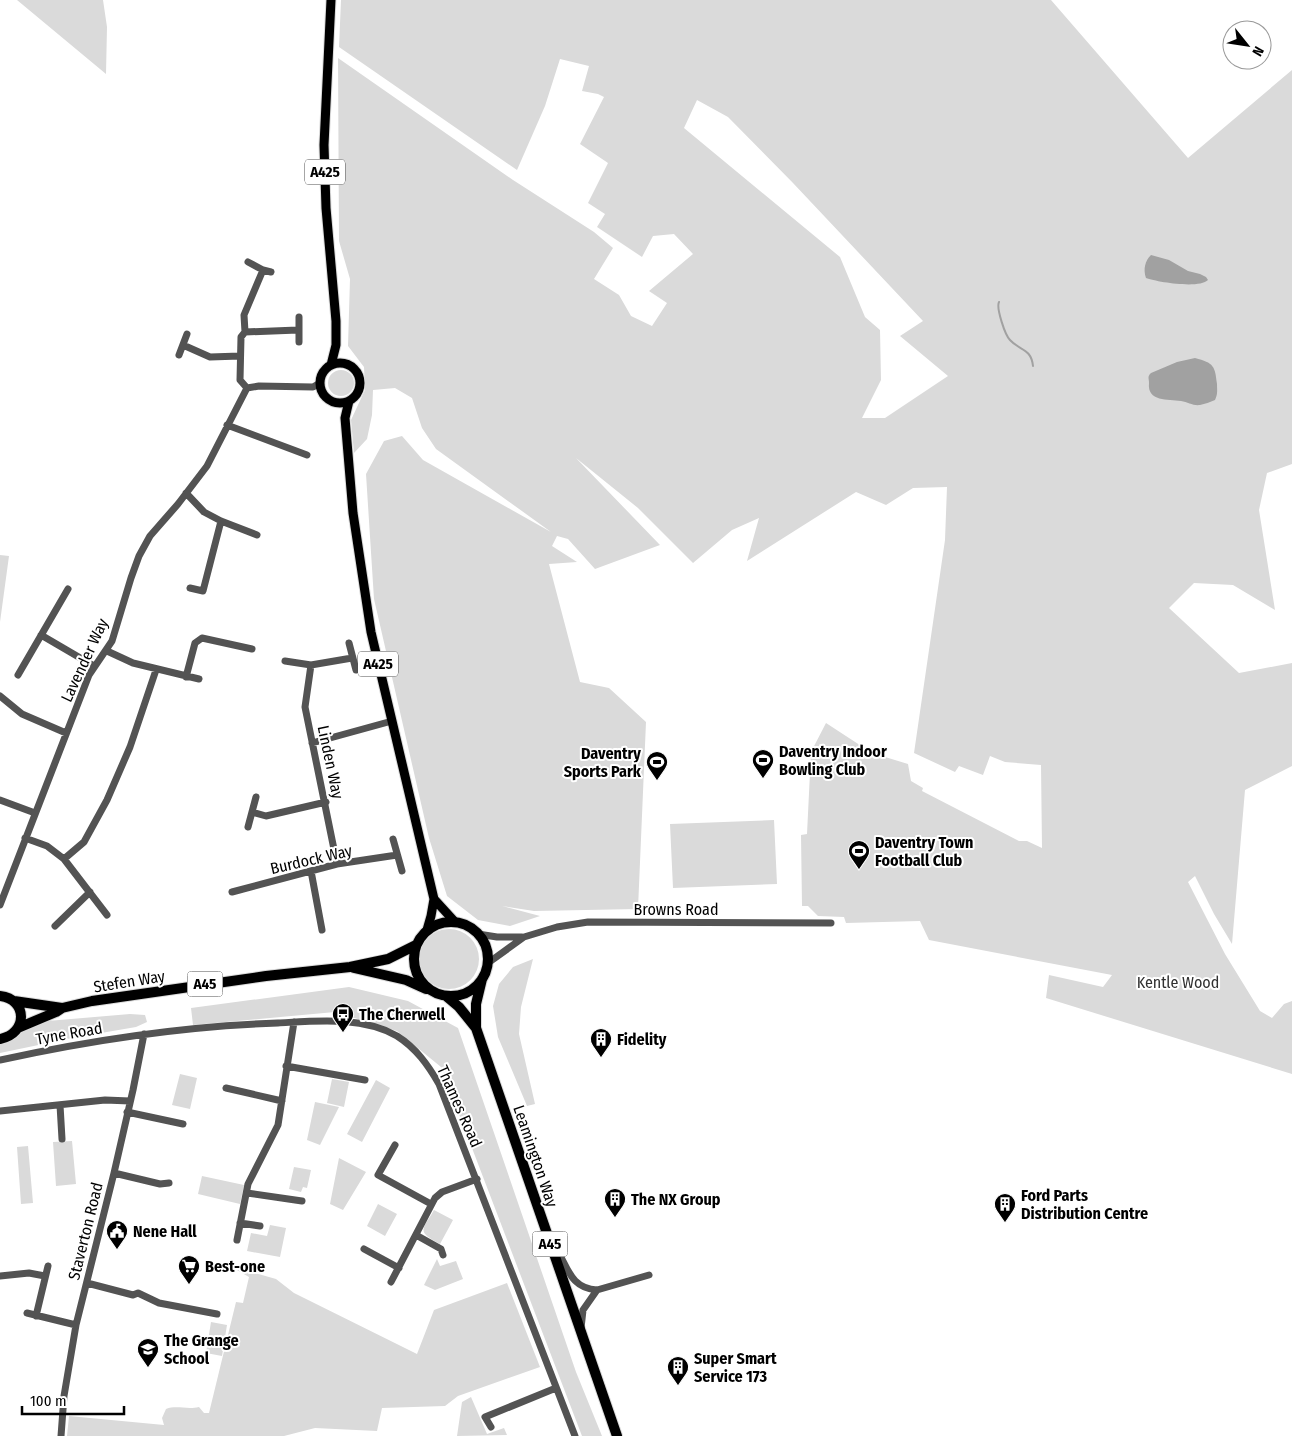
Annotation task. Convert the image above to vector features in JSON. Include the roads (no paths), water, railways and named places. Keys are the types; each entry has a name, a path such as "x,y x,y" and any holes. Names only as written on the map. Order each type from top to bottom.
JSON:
{"highway":[{"path":"455,922 465,925 478,934 487,949 488,962 482,979 475,988 466,994 446,996 430,990 421,982 416,973 413,956 416,945 427,930 440,924 455,922"},
{"name":"A45","path":"350,967 388,959 416,945"},
{"name":"A45","path":"350,967 406,980 430,990"},
{"name":"Stefen Way","path":"0,996 14,1001 62,1008 144,993 302,971 350,967"},
{"name":"Leamington Way","path":"482,979 476,1004 476,1028 617,1436"},
{"name":"Leamington Way","path":"446,996 459,1007 476,1028"},
{"path":"14,1001 21,1014 18,1028"},
{"name":"Stefen Way","path":"0,1039 8,1037 18,1028 62,1008"}],"main road":[{"name":"A425","path":"331,0 324,145 326,208 336,321 336,345 332,364"},
{"name":"A425","path":"336,345 345,363"},
{"path":"345,363 357,370 360,379 358,392 349,401 336,402 328,399 321,388 324,370 332,364 345,363"},
{"name":"A425","path":"349,401 345,418 353,513 370,632 434,899"},
{"name":"A425","path":"336,402 345,418"},
{"path":"434,899 455,922"},
{"path":"427,930 432,916 434,899"}],"street":[{"path":"248,262 271,272"},
{"path":"263,270 244,314 245,332 241,337 240,380 247,388 259,386 321,388"},
{"path":"299,342 300,317"},
{"path":"245,332 298,330"},
{"path":"179,355 187,334"},
{"path":"183,345 210,357 240,356"},
{"name":"Lavender Way","path":"0,905 3,891 26,838 89,676 112,641 131,578 140,556 150,536 207,466 247,388"},
{"path":"227,425 300,448 307,455"},
{"path":"186,493 204,512 221,522 257,535"},
{"path":"190,588 203,591 221,522"},
{"path":"18,674 68,589"},
{"path":"41,635 94,666"},
{"path":"186,676 195,643 202,638 252,650"},
{"path":"349,643 356,670"},
{"path":"106,650 133,663 199,679"},
{"path":"285,661 311,665 352,658"},
{"name":"Linden Way","path":"311,665 305,707 326,802 337,864"},
{"path":"64,859 84,842 107,800 130,747 156,670"},
{"path":"0,696 22,714 66,732"},
{"path":"312,743 392,721"},
{"path":"248,827 256,797"},
{"path":"0,800 35,814"},
{"path":"252,812 266,816 326,802"},
{"path":"26,838 47,846 64,859 107,915"},
{"path":"393,839 402,871"},
{"name":"Burdock Way","path":"232,892 337,864 397,855"},
{"path":"311,871 322,930"},
{"path":"54,926 90,892"},
{"name":"Browns Road","path":"478,934 498,937 524,937 556,927 588,922 831,923"},
{"name":"Browns Road","path":"488,962 524,937"},
{"path":"237,1240 248,1184 278,1125 294,1022"},
{"name":"Thames Road","path":"144,1034 246,1024 342,1022 366,1026 396,1036 416,1052 428,1066 439,1084 575,1436"},
{"name":"Tyne Road","path":"0,1060 144,1034"},
{"name":"Staverton Road","path":"61,1436 64,1396 76,1325 114,1173 144,1034"},
{"path":"286,1066 365,1080"},
{"path":"226,1088 282,1101"},
{"path":"0,1111 105,1100 130,1101"},
{"path":"60,1105 62,1139"},
{"path":"127,1112 183,1124"},
{"path":"395,1145 378,1175 431,1204"},
{"path":"114,1173 160,1184 169,1183"},
{"path":"391,1282 435,1198 442,1192 477,1179"},
{"path":"246,1193 302,1201"},
{"path":"240,1223 260,1226"},
{"path":"416,1235 441,1249 443,1255"},
{"path":"547,1235 558,1250 577,1285 590,1290 597,1290 649,1275"},
{"path":"364,1249 399,1268"},
{"path":"36,1316 48,1266"},
{"path":"0,1276 29,1273 45,1276"},
{"path":"86,1283 133,1295 138,1293 159,1303 217,1314"},
{"path":"581,1334 583,1310 597,1290"},
{"path":"27,1313 76,1325"},
{"path":"491,1427 485,1417 556,1388"}],"waterway":[{"path":"999,302 1000,315 1008,337 1030,356 1033,366"}],"place":[{"name":"Daventry Indoor Bowling Club","path":"763,779"},
{"name":"Daventry Sports Park","path":"657,781"},
{"name":"Daventry Town Football Club","path":"859,870"},
{"name":"The Cherwell","path":"343,1033"},
{"name":"Fidelity","path":"601,1058"},
{"name":"The NX Group","path":"615,1218"},
{"name":"Ford Parts Distribution Centre","path":"1005,1223"},
{"name":"Nene Hall","path":"117,1250"},
{"name":"Best-one","path":"189,1285"},
{"name":"The Grange School","path":"148,1368"},
{"name":"Super Smart Service 173","path":"678,1386"}],"park label":[{"name":"Kentle Wood","path":"1178,982"}]}
